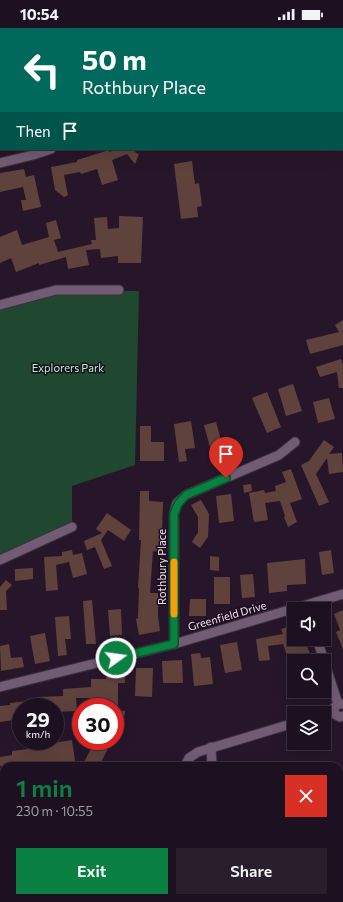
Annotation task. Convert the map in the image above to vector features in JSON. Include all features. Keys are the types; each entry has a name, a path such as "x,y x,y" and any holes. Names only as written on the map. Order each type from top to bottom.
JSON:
{"street":[{"path":"0,163 48,150"},
{"path":"0,305 56,290 119,290"},
{"name":"Rothbury Place","path":"174,644 174,514 178,504 186,495 279,455 295,442"},
{"path":"0,560 72,527"},
{"name":"Greenfield Drive","path":"321,602 343,594"},
{"name":"Greenfield Drive","path":"0,687 174,644 287,613"},
{"path":"319,646 338,706 336,715 343,717"},
{"path":"187,762 193,754 211,747 287,725"},
{"path":"211,747 212,762"}],"green space":[{"name":"Explorers Park","path":"56,291 139,291 135,465 72,486 72,526 0,560 0,308"}],"building":[{"path":"109,150 109,152 114,150 139,150 134,152 139,154 135,164 127,154 112,160 118,180 102,185 97,169 81,174 80,172 64,175 68,195 64,197 55,190 51,167 77,162 77,160"},
{"path":"192,161 195,184 199,183 202,206 197,207 198,217 181,219 174,164"},
{"path":"24,169 26,177 34,175 41,207 23,211 21,200 26,200 23,187 0,192 0,173"},
{"path":"119,216 143,217 141,263 118,263 118,256 101,258 100,249 86,250 89,265 68,269 66,257 39,265 39,263 16,272 11,258 0,263 0,237 17,230 22,245 49,237 46,223 56,220 61,238 54,240 58,252 92,244 91,240 96,240 94,218 107,217 108,229 119,228"},
{"path":"343,320 343,345 310,354 306,340 339,332 335,325"},
{"path":"341,359 343,365 343,388 339,388 337,372 320,377 316,367"},
{"path":"293,384 302,411 286,416 278,389"},
{"path":"267,392 281,427 267,433 252,398"},
{"path":"329,398 335,419 318,423 313,402"},
{"path":"191,421 195,448 185,449 187,461 179,462 174,424"},
{"path":"216,422 225,455 213,459 204,425"},
{"path":"140,426 151,426 151,442 164,442 164,461 140,461"},
{"path":"324,440 334,447 329,454 342,453 343,472 329,474 327,458 316,474 329,502 319,506 301,465 309,461"},
{"path":"291,469 302,499 290,503 297,522 288,527 280,501 265,503 268,520 254,522 249,493 264,490 265,493 276,491 275,486 286,482 282,472"},
{"path":"251,484 252,491 244,493 243,485"},
{"path":"140,491 149,491 149,501 163,502 160,552 153,551 150,593 158,593 158,616 160,631 139,635 136,619 138,618 141,540 139,540"},
{"path":"231,494 234,521 219,523 216,496"},
{"path":"201,500 209,514 208,537 200,548 192,542 198,532 198,517 191,505"},
{"path":"107,513 131,530 124,541 108,530 101,540 112,566 104,569 95,547 87,550 84,541 102,533 96,529"},
{"path":"72,550 73,555 82,553 87,574 73,578 69,562 56,565 58,590 46,591 44,557 62,556 62,552"},
{"path":"331,550 334,573 322,575 319,552"},
{"path":"210,556 219,557 219,571 210,570"},
{"path":"305,559 306,584 287,585 287,591 269,593 267,563"},
{"path":"33,568 33,579 15,581 15,569"},
{"path":"253,574 255,597 242,598 240,575"},
{"path":"214,577 230,577 230,604 214,604"},
{"path":"6,580 12,585 6,591 7,610 0,610 0,587"},
{"path":"190,599 206,599 206,616 189,616"},
{"path":"92,600 96,644 86,644 83,601"},
{"path":"121,609 122,635 110,636 108,610"},
{"path":"343,610 343,649 336,632 340,630 334,614"},
{"path":"69,616 71,639 65,639 67,655 58,656 55,617"},
{"path":"287,627 287,646 307,646 310,654 287,654 287,655 283,644 268,646 270,660 259,661 256,639 283,634 281,629"},
{"path":"45,633 50,661 35,664 30,636"},
{"path":"237,642 242,670 225,673 220,645"},
{"path":"9,644 11,658 22,657 24,667 1,671 0,646"},
{"path":"200,653 201,658 210,657 213,684 194,686 191,654"},
{"path":"182,660 183,683 163,683 162,661"},
{"path":"136,668 153,668 152,697 135,696"},
{"path":"107,672 125,673 125,683 118,683 118,698 72,698 72,711 64,712 64,698 37,698 63,696 63,689 91,687 91,679 106,679"},
{"path":"10,703 12,703 12,720 0,722 0,706 10,705"},
{"path":"72,740 72,750 73,750 75,761 0,762 0,757 12,755 12,751 64,750 64,741"},
{"path":"90,750 107,750 101,762 84,762"}],"slow traffic":[{"path":"174,562 174,614"}],"route":[{"path":"116,658 174,644 174,514 178,504 186,495 226,478"}]}
